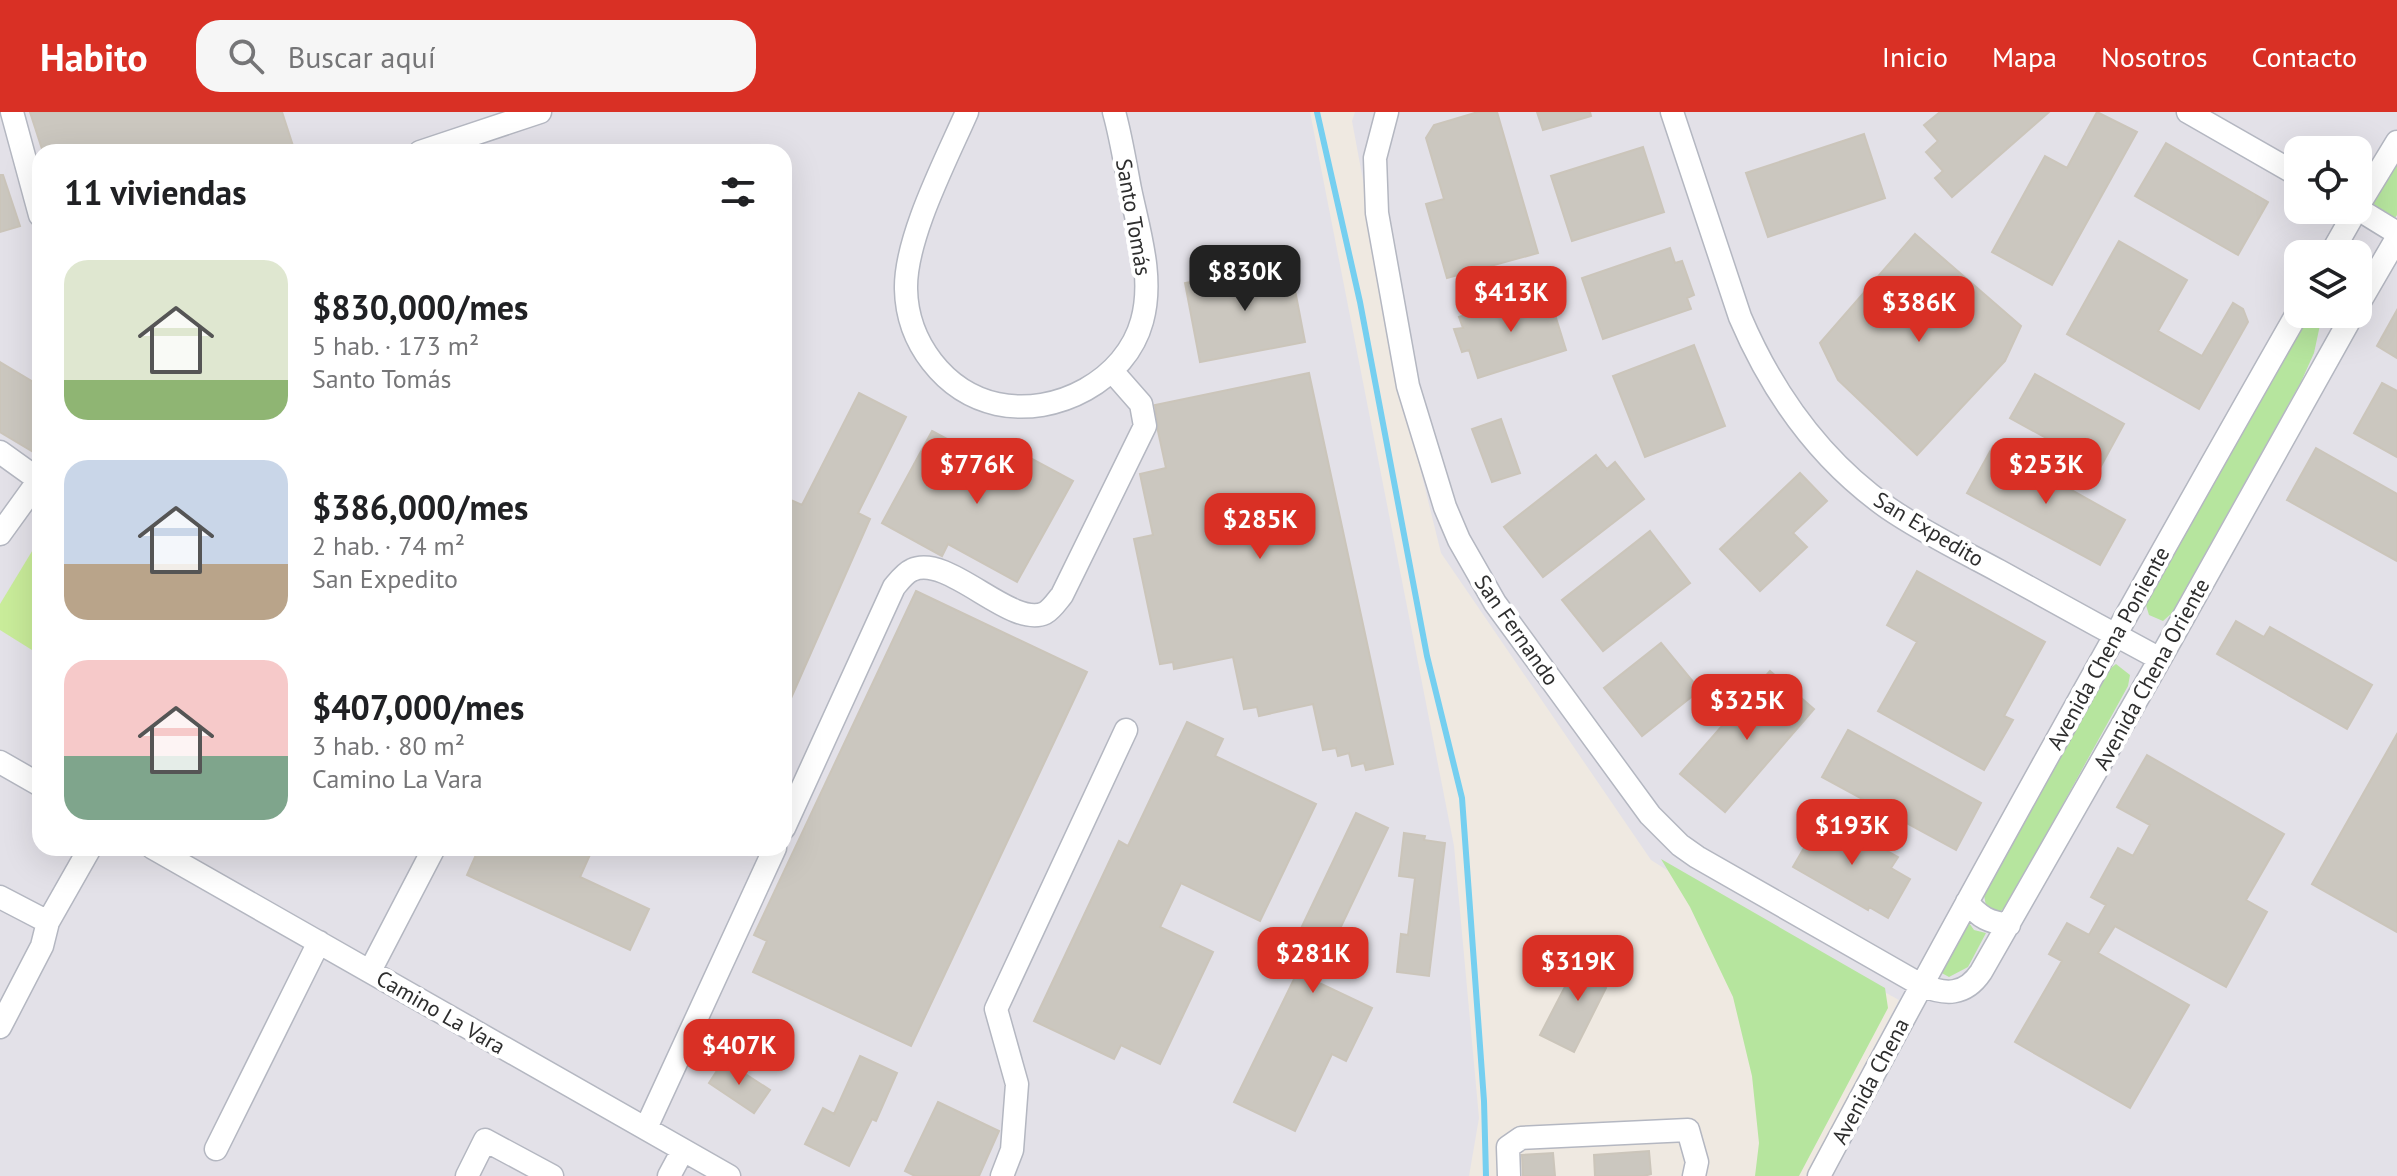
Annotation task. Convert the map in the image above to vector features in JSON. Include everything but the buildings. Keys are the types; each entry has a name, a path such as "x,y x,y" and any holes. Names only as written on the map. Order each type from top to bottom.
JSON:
{"street":[{"path":"12,112 32,186"},
{"path":"444,144 540,112"},
{"name":"Santo Tomás","path":"967,112 909,254 908,308 921,346 947,378 964,390 997,404 1012,406 1051,404 1077,395 1112,371 1128,352 1142,322 1146,269 1114,112"},
{"name":"San Fernando","path":"1387,112 1375,158 1374,181 1379,227 1408,386 1445,507 1483,584 1650,815 1673,838 1697,857 1921,985"},
{"name":"San Expedito","path":"1672,112 1740,317 1752,344 1776,389 1841,469 1888,508 2160,659"},
{"path":"2188,112 2284,167"},
{"path":"2372,184 2397,142"},
{"path":"2372,219 2397,235 2372,280"},
{"name":"Avenida Chena Poniente","path":"1921,985 2289,328"},
{"name":"Avenida Chena Oriente","path":"1921,985 1945,993 1971,984 1981,972 2345,328"},
{"path":"792,810 894,587 911,570 936,568 1018,611 1034,615 1045,612 1062,595 1145,426 1144,411 1137,397 1112,371"},
{"path":"0,452 32,474"},
{"path":"0,534 32,491"},
{"path":"1002,1176 1012,1150 1017,1084 996,1009 1126,730"},
{"path":"0,762 32,780"},
{"path":"0,1027 42,946 48,922 85,856"},
{"name":"Camino La Vara","path":"167,856 729,1176"},
{"path":"370,971 430,856"},
{"path":"646,1128 771,856"},
{"path":"0,897 48,922"},
{"path":"1967,902 1985,921 2009,925"},
{"path":"216,1149 319,942"},
{"name":"Avenida Chena","path":"1819,1176 1921,985"},
{"path":"1509,1176 1508,1147 1521,1138 1688,1130 1697,1162 1694,1176"},
{"path":"467,1176 485,1140 552,1176"},
{"path":"669,1176 683,1150"}],"shaded area":[{"path":"0,112 1310,112 1454,846 1479,1118 1469,1176 0,1176"},
{"path":"1355,112 2397,112 2397,1176 1806,1176 1899,1000 1700,891 1651,860 1441,553 1406,411 1352,121"}],"green space":[{"path":"2397,160 2397,215 2395,218 2372,203"},
{"path":"2301,328 2319,328 2314,353 2301,382 2172,613 2163,621 2149,615 2145,602"},
{"path":"32,551 32,650 0,630 0,604"},
{"path":"2116,664 2130,675 2128,686 2008,904 1998,914 1986,906 1984,895 2106,672"},
{"path":"1661,859 1885,988 1888,1008 1799,1176 1755,1176 1759,1143 1752,1076 1733,997 1690,907"},
{"path":"1967,920 1974,930 1986,933 1968,967 1949,977 1938,971"}],"waterway":[{"path":"1317,112 1360,302 1427,656 1462,798 1484,1101 1486,1176"}]}
